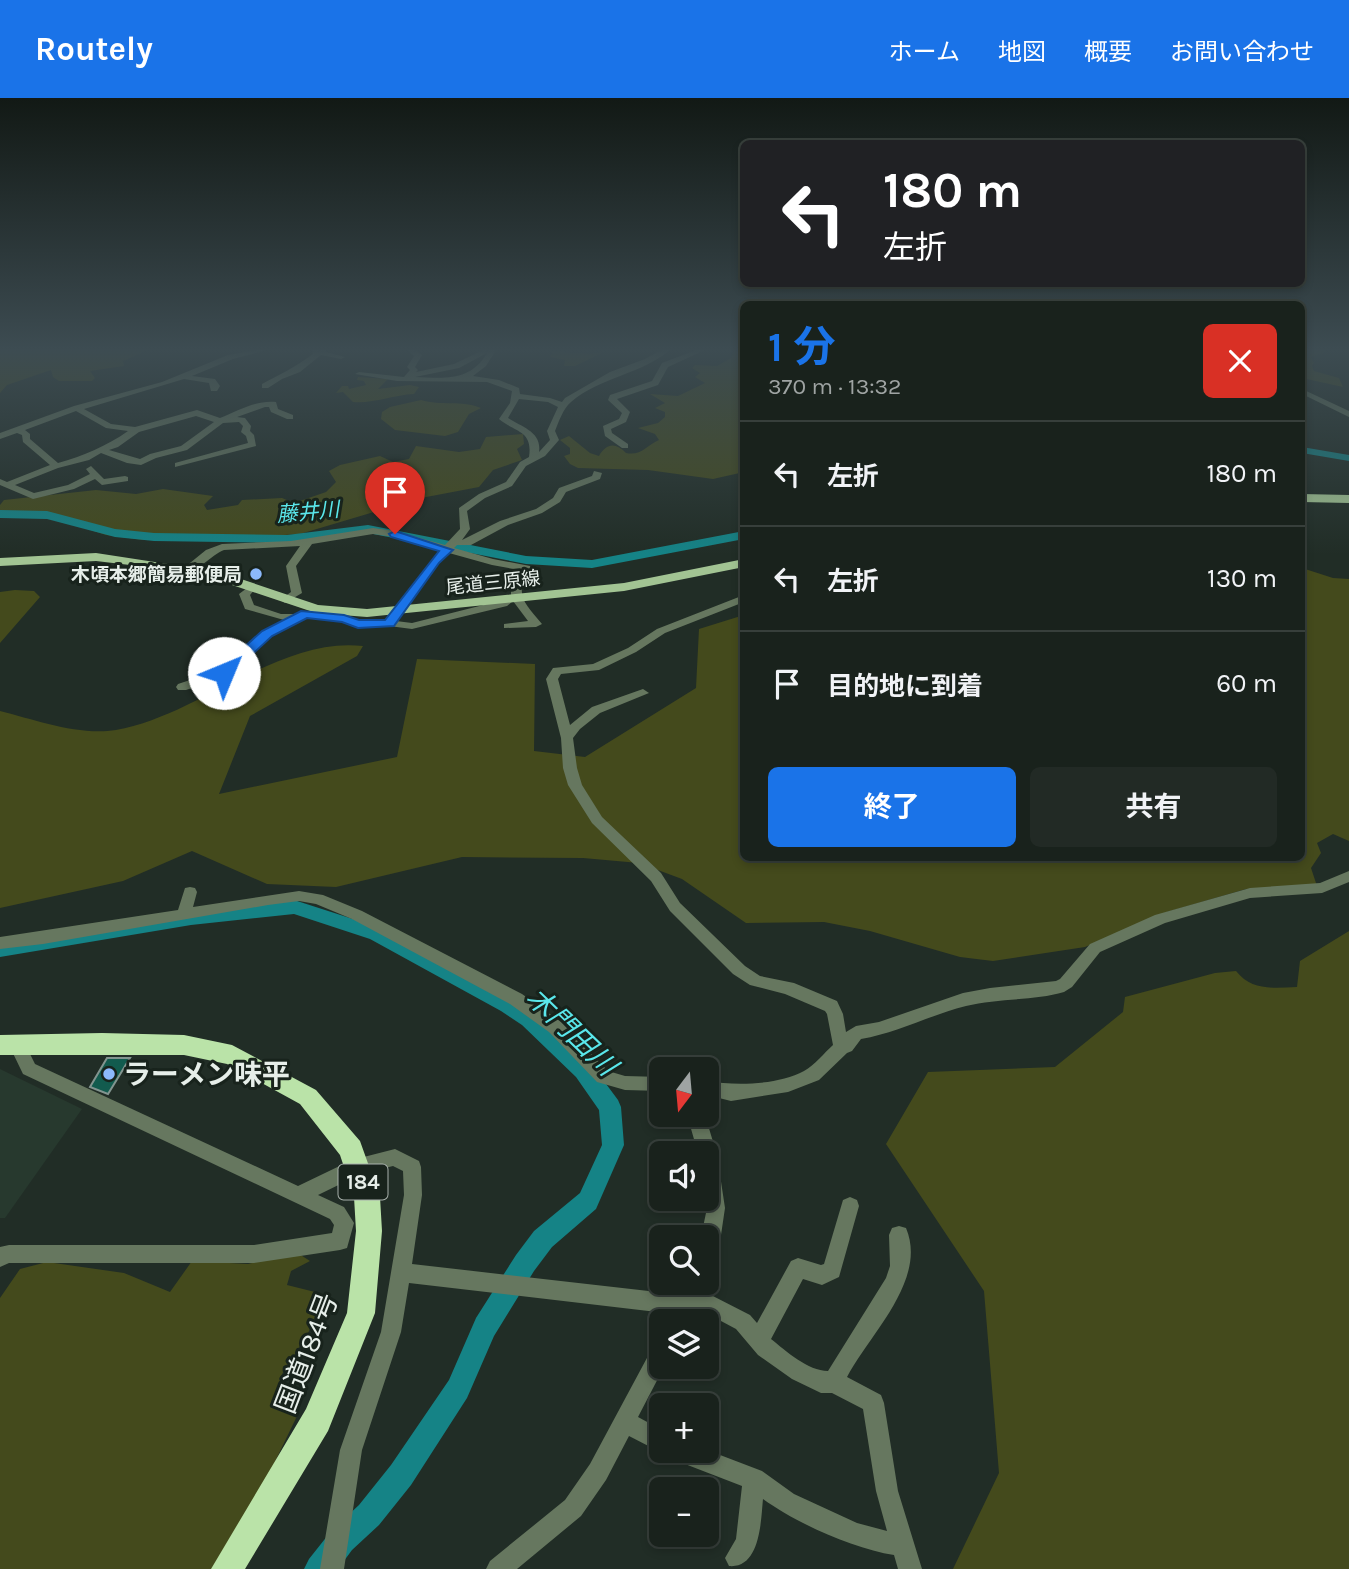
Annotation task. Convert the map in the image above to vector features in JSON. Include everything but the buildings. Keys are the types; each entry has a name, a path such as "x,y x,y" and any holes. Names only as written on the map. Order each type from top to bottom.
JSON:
{"highway":[{"name":"国道184号","path":"8,1045 184,1045 232,1055 309,1097 351,1149 367,1197 369,1231 361,1313 317,1420 228,1569"}],"main road":[{"path":"1305,498 1349,499"},
{"name":"尾道三原線","path":"0,562 96,557 189,569 285,600 341,612 392,617 513,599 624,587 740,564"}],"street":[{"path":"0,436 47,419"},
{"path":"96,419 109,426 136,430"},
{"path":"5,483 83,459 115,445 136,430 177,419"},
{"path":"178,464 253,444 250,435 244,432 247,426 242,420 218,419"},
{"path":"503,419 532,436 536,443 534,457"},
{"path":"335,626 382,627 465,529 462,510 482,496 509,484 517,469 542,454 555,440 551,431 557,419"},
{"path":"624,419 606,428 608,434 625,446"},
{"path":"101,449 130,461 141,462 184,447 223,420"},
{"path":"17,429 26,434 26,440 52,460 55,466"},
{"path":"83,459 82,463 102,482 125,480"},
{"path":"456,542 467,543 504,523 539,511 557,500 562,490 591,480 597,477 597,473"},
{"path":"5,483 33,496 71,487 96,475"},
{"path":"189,569 210,552 222,547 308,542 373,531 395,534 447,550 526,568 517,579 513,599 536,624 509,626"},
{"path":"285,600 297,593 292,566 308,542"},
{"path":"251,588 244,594 249,607 280,617 297,617"},
{"path":"740,600 660,631 632,650 595,667 557,671 552,679 567,738 570,768 575,784 597,820 656,877 675,907 739,970 756,981 788,988 831,1006 841,1042 846,1046"},
{"path":"182,687 224,673 267,634 305,614 344,619 358,624 392,617"},
{"path":"567,738 576,726 596,710 643,693"},
{"path":"719,1090 732,1093 788,1086 813,1075 846,1046 856,1033 879,1029 963,1000 990,994 1058,987 1066,983 1095,948 1160,919 1250,893 1322,888 1349,876"},
{"path":"184,914 190,892"},
{"path":"0,943 299,896 318,899 357,915 516,999 555,1027 604,1077 625,1083 649,1084"},
{"path":"0,1257 9,1254 254,1254 340,1241 344,1223 337,1213 29,1069 8,1045"},
{"path":"700,1127 708,1155 716,1208 713,1225"},
{"path":"298,1195 358,1166 395,1157 412,1167 413,1195 391,1332 378,1378 351,1450 332,1567"},
{"path":"759,1341 798,1268 822,1275 832,1270 850,1206"},
{"path":"834,1382 842,1362 892,1288 902,1252 899,1235"},
{"path":"402,1273 521,1287 661,1309"},
{"path":"695,1309 708,1303 743,1322 759,1341 799,1372 821,1382 834,1382 873,1403 887,1491 910,1569"},
{"path":"498,1569 573,1508 598,1472 649,1374"},
{"path":"624,1421 649,1435"},
{"path":"712,1463 754,1479 786,1502 855,1534 893,1544 903,1542"},
{"path":"737,1558 747,1543 754,1479"}],"shaded area":[{"path":"0,1069 82,1109 5,1218 0,1218"}],"green space":[{"path":"381,419 466,419 458,432 445,436 395,430"},
{"path":"663,419 740,419 740,473 713,479 648,470 578,468 570,464 564,456 570,454 570,448 560,440 569,436 590,453 599,456 608,446 619,447 626,453 636,453 659,440 655,434 638,428 658,423"},
{"path":"523,434 524,444 517,449 522,460 493,470 479,487 421,498 300,534 189,534 143,540 106,535 32,511 0,513 0,505 4,500 96,490 136,494 163,489 213,496 204,505 207,510 238,505 242,500 282,498 294,503 326,492 336,482 329,471 340,465 380,456 393,462 409,459 416,446 459,452 480,449 486,437"},
{"path":"1305,569 1333,578 1349,579 1349,841 1333,834 1317,843 1321,853 1311,868 1317,886 1246,889 1167,912 1085,947 993,961 960,957 870,931 824,922 746,923 682,879 639,863 583,858 462,857 336,887 267,884 192,851 123,881 0,908 0,711 73,729 116,730 178,710 270,664 301,653 332,646 363,646 357,656 250,716 219,794 397,757 417,659 535,664 534,751 585,757 696,688 699,629 740,616 740,861 1305,861"},
{"path":"34,591 40,597 0,643 0,592"},
{"path":"1349,931 1349,1569 953,1569 999,1473 984,1291 886,1144 928,1072 1055,1067 1123,1012 1125,997 1215,973 1236,971 1249,982 1264,987 1297,987 1300,961"},
{"path":"296,1252 310,1261 291,1271 287,1285 327,1295 307,1335 279,1379 298,1414 255,1503 214,1569 0,1569 0,1298 20,1269 47,1262 124,1273 170,1292 192,1261 248,1264"}],"waterway":[{"name":"藤井川","path":"1305,451 1349,458"},
{"name":"藤井川","path":"0,514 47,515 115,533 154,537 287,539 368,529 526,560 592,564 740,536"},
{"name":"木門田川","path":"0,950 191,918 294,907 377,934 508,1005 529,1019 584,1071 610,1107 613,1145 588,1201 543,1239 525,1263 485,1327 458,1389 401,1475 369,1515 342,1540 319,1569"}],"place":[{"name":"木頃本郷簡易郵便局","path":"256,574"},
{"name":"ラーメン味平","path":"109,1074"}],"route":[{"path":"224,673 235,665 246,650 267,634 305,614 344,619 358,624 389,623 435,561 447,550 395,534"}]}
